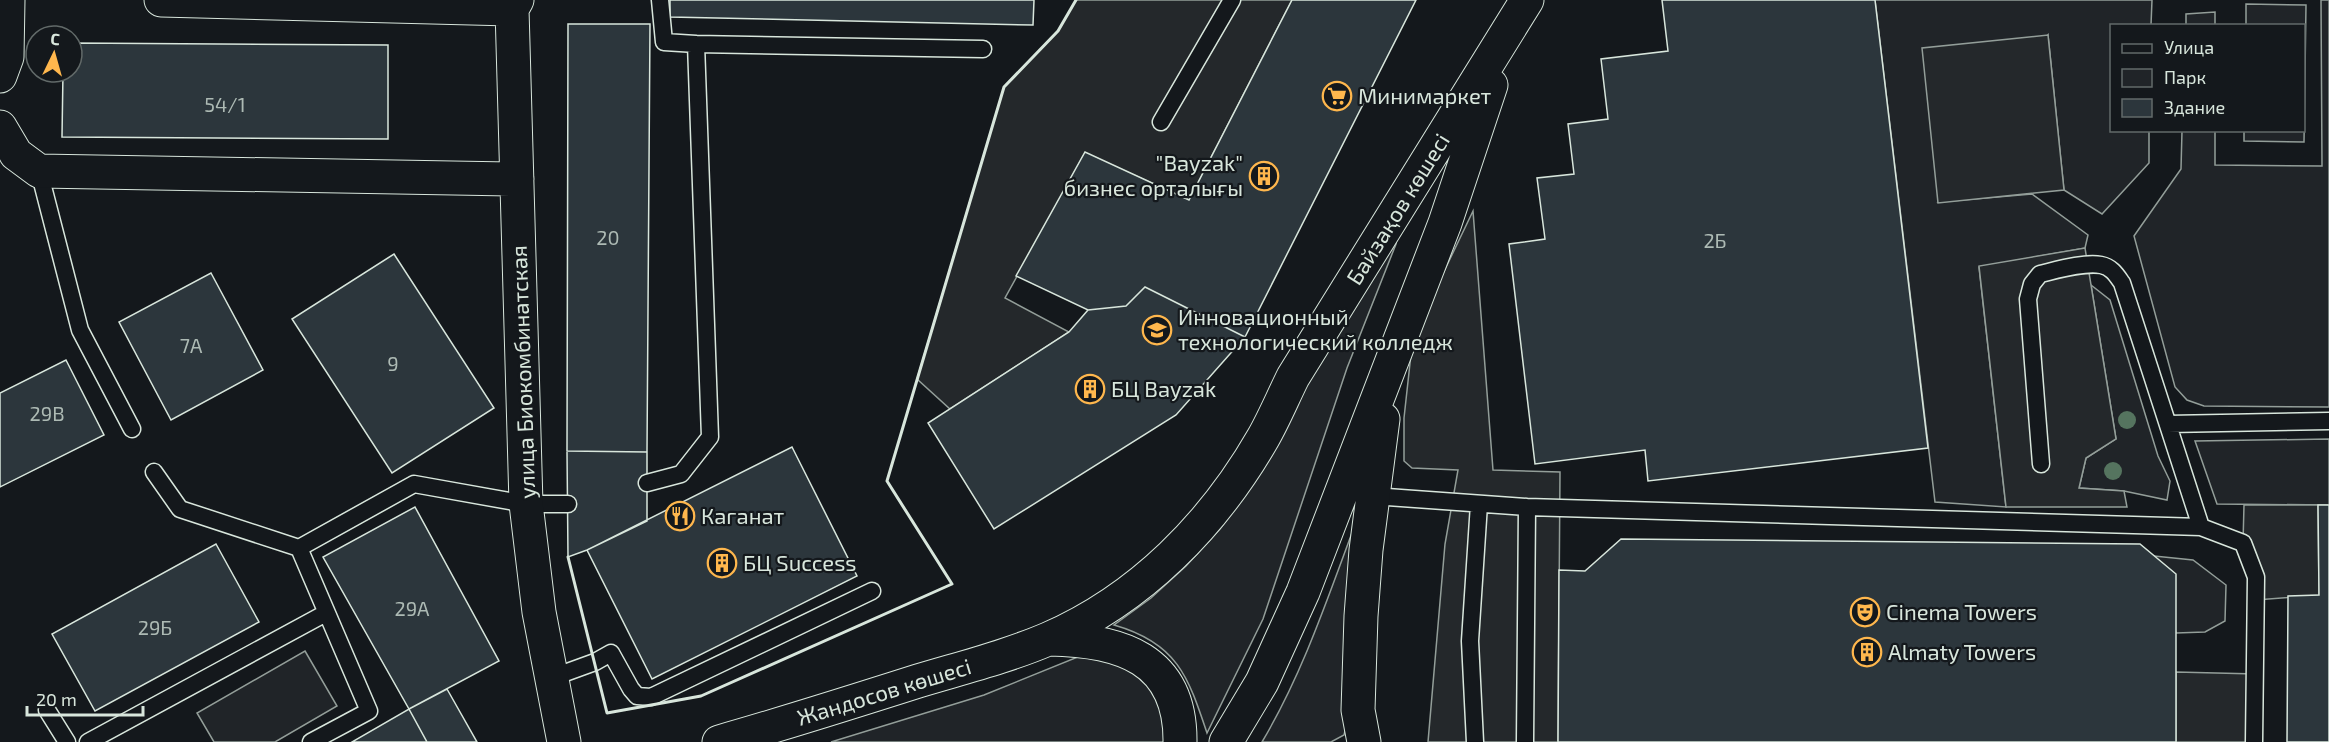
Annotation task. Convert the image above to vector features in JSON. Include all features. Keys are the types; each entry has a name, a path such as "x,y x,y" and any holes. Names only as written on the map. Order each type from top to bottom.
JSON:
{"main road":[{"path":"0,76 7,57 8,0"},
{"path":"162,0 515,5"},
{"name":"Байзақов көшесі","path":"1047,639 1095,615 1162,566 1194,534 1228,491 1263,438 1293,377 1527,0"},
{"name":"улица Биокомбинатская","path":"515,5 517,179 526,504 539,612 564,742"},
{"name":"Байзақов көшесі","path":"1226,742 1262,682 1303,592 1390,363 1431,279 1445,223 1507,35"},
{"path":"0,127 16,154 39,171 517,179"},
{"path":"1364,742 1358,710 1361,616 1390,363"},
{"path":"1047,639 1097,642 1137,655 1154,669 1169,690 1177,715 1180,742"},
{"name":"Жандосов көшесі","path":"719,742 1047,639"}],"lane":[{"path":"660,0 664,42 983,49"},
{"path":"1161,122 1232,0"},
{"path":"647,483 681,474 710,437 696,44"},
{"path":"39,171 80,330 132,429"},
{"path":"2041,465 2028,299 2032,284 2040,274 2102,265 2113,270 2122,283 2201,527"},
{"path":"2168,424 2329,421"},
{"path":"154,472 180,508 299,548 414,484 526,504 568,504"},
{"path":"1373,496 1527,507 2201,527 2243,543 2256,578 2254,742"},
{"path":"1475,742 1470,641 1479,504"},
{"path":"1525,742 1527,507"},
{"path":"299,548 369,711 311,742"},
{"path":"551,678 595,662 611,653 631,689 638,696 651,697 872,591"},
{"path":"88,742 326,613"},
{"path":"47,710 67,742"}],"green space":[{"path":"1875,0 2152,0 2151,24 2110,24 2110,132 2149,132 2149,163 2102,214 2064,190 2048,35 1938,202 2032,194 2088,235 2085,248 1979,267 2006,507 1935,502"},
{"path":"2321,0 2329,0 2329,407 2204,406 2187,400 2175,387 2134,236 2181,169 2182,132 2215,132 2215,165 2322,166"},
{"path":"2246,4 2306,5 2305,74 2305,24 2246,24"},
{"path":"2215,12 2215,24 2186,24 2186,14"},
{"path":"2244,132 2304,132 2304,142 2244,141"},
{"path":"1398,227 1396,244 1347,368 1263,619 1207,733 1193,695 1177,664 1152,641 1114,625 1151,598 1186,566 1220,529 1253,484 1387,234"},
{"path":"2091,285 2110,300 2158,456 2170,481 2167,500 2124,491 2079,488 2086,458 2116,439"},
{"path":"2329,439 2329,505 2217,504 2195,441"},
{"path":"1356,522 1347,723 1344,735 1331,742 1262,742 1302,662"},
{"path":"2154,556 2193,560 2226,585 2225,621 2205,632 2176,633"},
{"path":"305,651 337,706 275,742 214,742 197,713"},
{"path":"1085,654 1099,656 1142,675 1162,703 1167,742 831,742 984,695"}],"shaded area":[{"path":"1076,0 1292,0 1189,200 1085,153 1005,298 1069,332 950,409 917,379 1004,87 1058,31"},
{"path":"2048,35 2064,190 1938,203 1922,48"},
{"path":"1473,211 1493,470 1560,472 1558,742 1428,742 1445,544 1458,470 1412,468 1404,461 1404,418 1413,336"},
{"path":"2085,248 2116,439 2086,458 2079,488 2124,491 2127,507 2006,507 1979,266"},
{"path":"2244,505 2318,505 2319,595 2256,600 2243,543"},
{"path":"2176,672 2256,674 2254,742 2176,742"}],"building":[{"path":"670,0 1034,0 1033,25 670,17"},
{"name":"\"Bayzak\" бизнес орталығы","path":"1292,0 1416,0 1245,337 1145,287 1126,306 1088,310 1016,276 1085,152 1189,200"},
{"path":"1662,0 1875,0 1928,448 1648,481 1645,450 1535,464 1509,244 1545,239 1537,178 1574,174 1568,124 1608,119 1601,59 1668,51"},
{"path":"568,24 650,24 647,452 567,451"},
{"path":"84,43 388,45 388,139 62,137 63,84 84,84"},
{"path":"394,254 494,408 392,473 292,319"},
{"path":"211,273 263,370 171,420 119,322"},
{"name":"БЦ Bayzak","path":"1145,287 1245,337 1176,415 994,529 928,423 1069,332 1088,310 1126,306"},
{"path":"66,360 104,435 0,487 0,393"},
{"name":"БЦ Success","path":"792,447 857,576 652,679 587,550"},
{"path":"567,451 647,452 647,521 568,557"},
{"path":"2318,505 2329,505 2329,742 2287,742 2288,596 2319,595"},
{"path":"415,507 499,661 409,709 323,557"},
{"name":"Almaty Towers","path":"1621,539 2140,544 2176,574 2176,742 1558,742 1559,570 1585,571"},
{"path":"216,544 259,622 95,711 52,634"},
{"path":"447,689 477,742 427,742 409,709"},
{"path":"409,709 427,742 352,742"}],"wall":[{"path":"568,557 607,713 701,696 952,584 887,481 1004,87 1058,31 1076,0"}],"place":[{"name":"Минимаркет","path":"1337,96"},
{"name":"\"Bayzak\" бизнес орталығы","path":"1264,176"},
{"name":"Инновационный технологический колледж","path":"1157,330"},
{"name":"БЦ Bayzak","path":"1090,389"},
{"name":"Каганат","path":"680,516"},
{"name":"БЦ Success","path":"722,563"},
{"name":"Cinema Towers","path":"1865,612"},
{"name":"Almaty Towers","path":"1867,652"}]}
